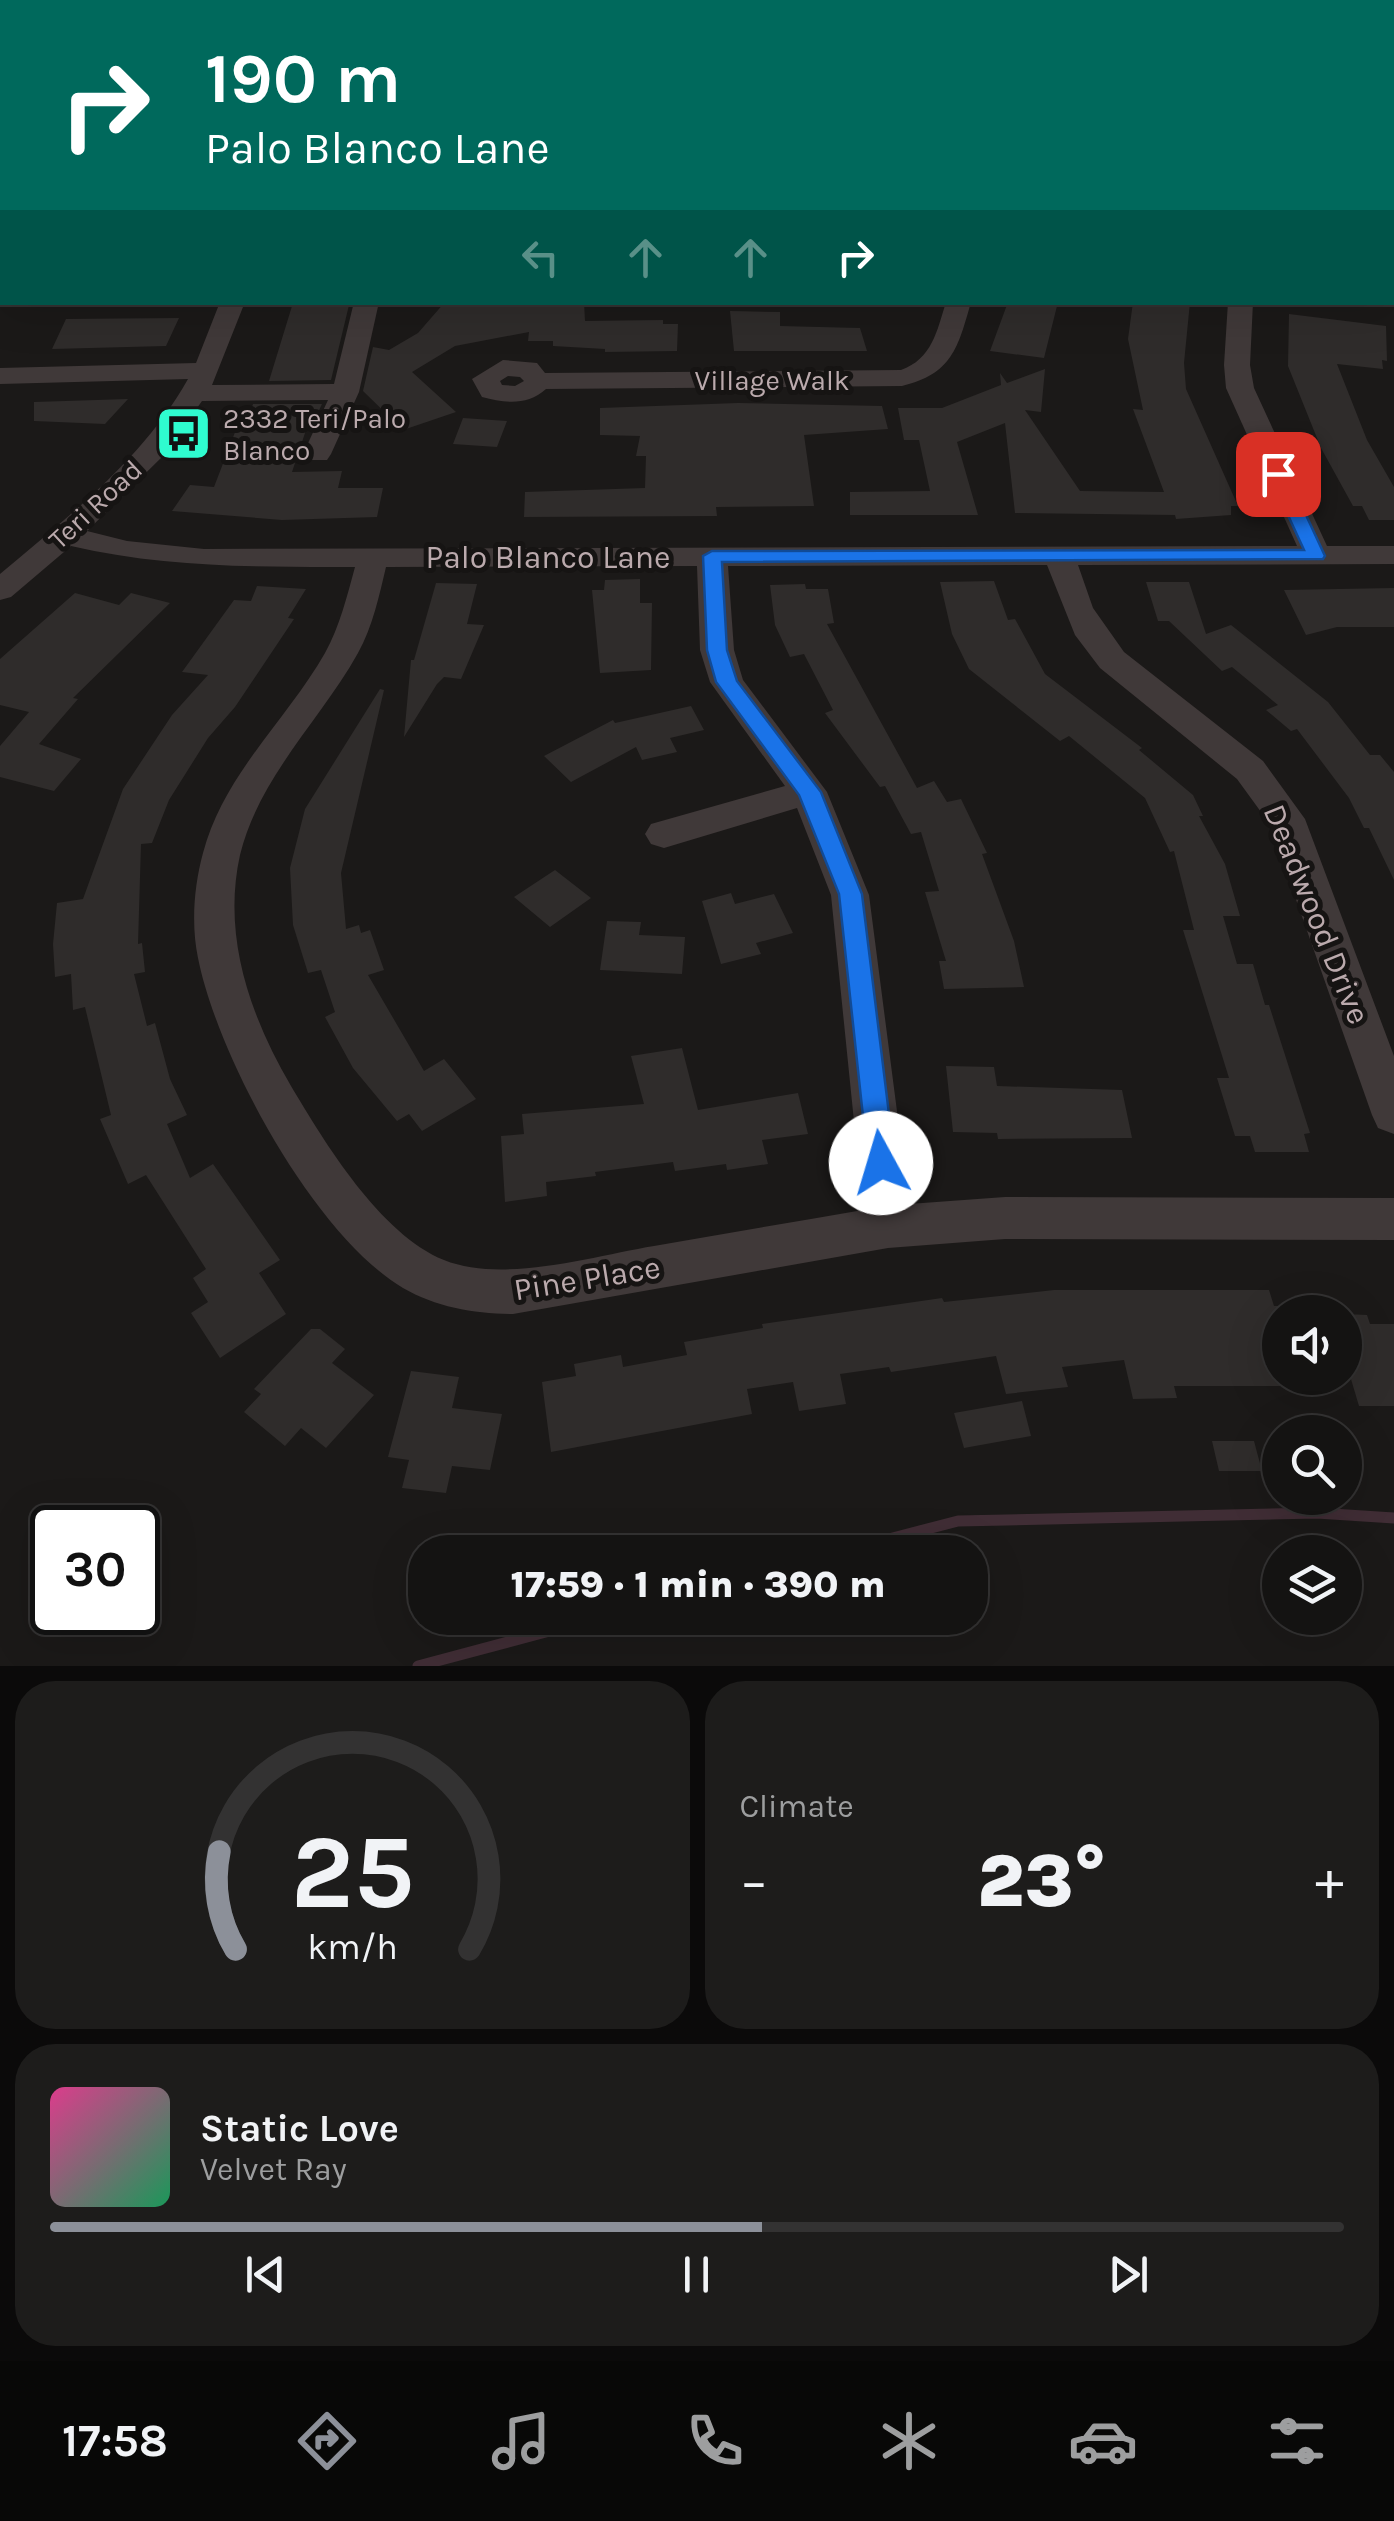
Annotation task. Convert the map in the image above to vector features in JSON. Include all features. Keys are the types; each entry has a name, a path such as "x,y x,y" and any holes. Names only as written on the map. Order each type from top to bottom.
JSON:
{"street":[{"name":"Teri Road","path":"0,590 150,453 200,382 232,305"},
{"path":"317,454 345,392 367,305"},
{"name":"Village Walk","path":"538,382 902,378 925,372 941,358 958,305"},
{"path":"1242,305 1236,365 1240,388 1316,556"},
{"path":"0,376 200,382 345,392"},
{"name":"Palo Blanco Lane","path":"64,535 164,555 373,559 1394,555"},
{"name":"Deadwood Drive","path":"1058,555 1077,608 1091,635 1112,660 1250,770 1286,819 1394,1115"},
{"path":"712,556 717,650 727,682 810,792 838,856 858,933 888,1228"},
{"name":"Pine Place","path":"373,559 344,650 270,751 234,816 216,884 218,960 228,998 270,1086 332,1186 402,1262 434,1279 490,1292 513,1292 888,1228 1005,1218 1394,1219"},
{"path":"664,834 810,792"}],"building":[{"path":"349,305 331,380 269,381 292,306"},
{"path":"442,305 584,305 585,321 663,320 663,324 678,324 677,351 605,352 553,346 553,341 528,341 529,332 455,346 412,372 456,412 403,430 363,391 373,347 389,350 418,333"},
{"path":"1007,305 1057,305 1044,358 990,351"},
{"path":"1133,305 1190,305 1184,363 1186,389 1238,506 1231,506 1231,515 1176,519 1175,515 1015,513 1005,423 957,442 978,515 850,515 850,492 930,491 919,440 904,440 898,408 942,408 1001,385 1000,373 1007,383 1045,369 1041,412 1025,410 1080,491 1164,492 1133,409 1143,410 1128,339"},
{"path":"730,311 780,312 780,326 860,328 867,351 734,351"},
{"path":"1289,314 1386,326 1387,361 1382,360 1383,369 1337,364 1367,440 1394,487 1394,520 1369,520 1362,506 1353,506 1321,448 1288,366"},
{"path":"179,318 166,346 52,349 66,319"},
{"path":"128,399 105,424 34,421 34,402"},
{"path":"738,403 882,406 888,429 804,435 814,506 716,507 717,516 524,517 525,492 645,488 646,456 636,456 640,436 600,435 600,408"},
{"path":"253,404 322,404 314,421 309,421 292,472 342,471 338,488 383,488 377,517 282,520 172,511 190,485 214,487 237,427 245,427"},
{"path":"463,418 507,421 497,447 453,444"},
{"path":"640,579 640,603 652,603 651,670 600,673 592,590 604,590 605,580"},
{"path":"994,581 1008,620 1015,619 1045,674 1142,748 1139,750 1193,795 1203,816 1199,816 1225,864 1240,916 1223,916 1237,964 1253,964 1265,1005 1269,1005 1310,1133 1304,1134 1309,1152 1255,1152 1250,1136 1235,1136 1217,1078 1229,1078 1183,930 1194,930 1174,851 1170,852 1145,798 1069,736 1060,741 969,669 952,634 940,582"},
{"path":"1146,582 1189,582 1206,634 1231,625 1328,702 1370,755 1380,755 1394,772 1394,880 1369,828 1364,828 1349,798 1297,729 1291,731 1266,710 1278,705 1232,667 1222,671 1169,621 1158,621"},
{"path":"436,583 477,584 467,624 484,625 461,679 444,677 437,684 404,737 411,660"},
{"path":"805,584 806,589 828,589 834,623 827,624 917,788 934,781 947,802 961,799 987,853 982,854 1014,941 1024,987 944,989 939,961 946,961 925,892 939,891 921,832 911,834 885,786 880,787 825,713 833,710 804,654 790,657 775,625 770,585"},
{"path":"257,586 306,589 288,618 294,619 235,707 208,738 169,800 152,843 141,844 138,944 142,943 145,972 134,974 147,1026 155,1023 170,1079 187,1115 167,1124 190,1178 213,1164 280,1260 259,1273 286,1314 220,1358 191,1313 208,1302 193,1278 206,1269 146,1175 128,1184 100,1119 111,1115 85,1007 73,1010 71,974 55,977 53,944 57,903 83,899 123,789 172,715 208,675 182,672 234,600 251,601"},
{"path":"1394,588 1394,627 1337,627 1306,635 1284,590"},
{"path":"75,593 119,605 131,593 170,603 73,698 78,699 39,744 81,759 54,791 0,777 0,746 29,712 0,705 0,659"},
{"path":"380,689 384,690 341,873 346,929 359,925 361,933 370,930 384,970 368,975 424,1071 444,1059 476,1099 422,1131 409,1114 397,1121 353,1068 325,1017 335,1012 321,970 308,973 293,925 290,868 305,809"},
{"path":"691,706 704,730 670,738 677,752 642,760 636,747 571,782 544,756 613,720 615,723"},
{"path":"555,870 591,898 550,927 514,897"},
{"path":"731,893 735,904 774,894 793,933 756,943 761,954 721,964 702,901"},
{"path":"607,921 641,922 639,935 685,937 682,974 600,970"},
{"path":"682,1048 698,1110 798,1093 808,1134 762,1140 768,1164 727,1170 726,1164 675,1171 673,1162 595,1172 596,1176 546,1182 547,1196 505,1202 501,1136 524,1134 522,1114 644,1104 631,1056"},
{"path":"946,1066 994,1067 997,1086 1122,1090 1132,1138 998,1139 997,1133 953,1132"},
{"path":"1054,1290 1269,1290 1271,1295 1262,1295 1262,1386 1174,1386 1177,1398 1133,1399 1124,1360 1062,1367 1068,1387 1006,1394 996,1356 891,1372 889,1367 840,1374 846,1404 799,1411 793,1382 747,1389 752,1414 551,1452 542,1382 576,1376 574,1364 621,1355 623,1367 687,1355 684,1342 763,1328 762,1324 942,1298 944,1302"},
{"path":"1362,1315 1367,1315 1370,1324 1394,1324 1394,1406 1359,1406 1356,1395 1362,1395"},
{"path":"311,1329 320,1329 345,1349 332,1363 374,1395 326,1448 301,1428 285,1446 244,1412 261,1394 254,1389"},
{"path":"411,1371 459,1377 452,1408 502,1414 490,1470 452,1466 446,1493 402,1488 409,1460 388,1457"},
{"path":"1022,1401 1031,1436 964,1448 954,1413"},
{"path":"1212,1441 1254,1441 1262,1471 1219,1471"}],"waterway":[{"path":"904,1535 958,1521 1317,1513 1394,1518"},
{"path":"418,1666 534,1635"}],"place":[{"name":"2332 Teri/Palo Blanco","path":"184,434"}],"route":[{"path":"881,1163 858,933 850,894 810,792 736,699 727,682 717,650 712,556 1316,556 1278,474"}]}
